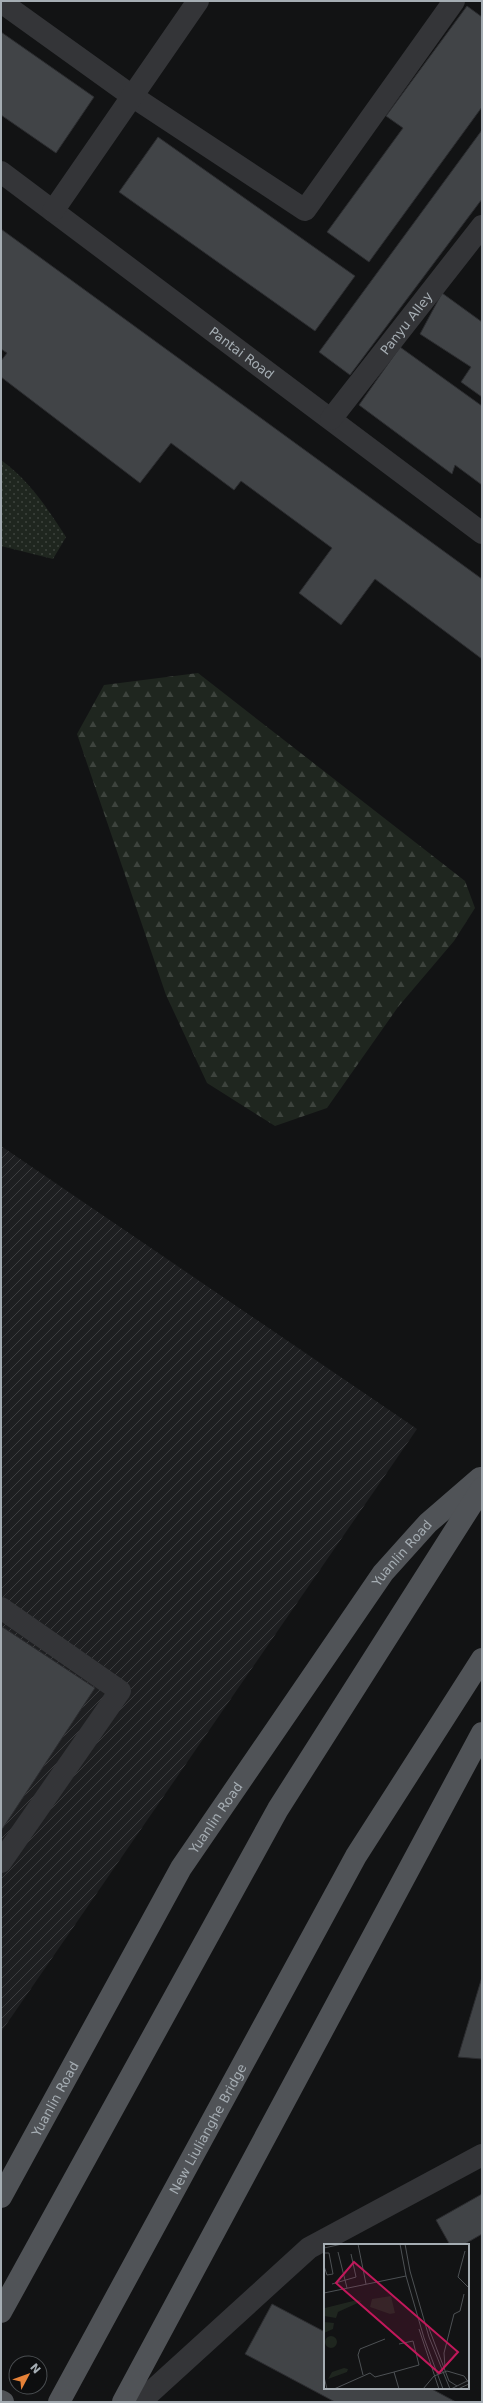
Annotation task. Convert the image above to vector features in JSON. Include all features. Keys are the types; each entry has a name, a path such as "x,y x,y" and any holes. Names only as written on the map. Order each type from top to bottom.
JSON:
{"main road":[{"name":"Yuanlin Road","path":"1,2197 181,1868 383,1573 428,1523 482,1476"},
{"name":"Yuanlin Road","path":"1,2312 278,1809 482,1488"},
{"name":"New Liulianghe Bridge","path":"59,2402 356,1856 482,1659"},
{"path":"123,2402 482,1733"}],"street":[{"path":"53,211 198,1"},
{"path":"1,2 132,96 305,210 454,1"},
{"name":"Pantai Road","path":"1,172 482,533"},
{"name":"Panyu Alley","path":"331,419 482,226"},
{"path":"1,1608 120,1692 1,1862"},
{"path":"140,2402 309,2248 482,2155"}],"shaded area":[{"path":"1,1146 417,1429 1,2032"}],"green space":[{"path":"1,460 29,486 45,505 66,537 53,559 1,546"},
{"path":"198,673 465,881 475,908 454,941 398,1007 327,1108 275,1126 207,1083 166,995 77,734 104,685"}],"building":[{"path":"467,6 482,17 482,107 369,262 327,232 403,128 386,116"},
{"path":"1,32 94,97 56,153 1,115"},
{"path":"482,130 482,199 350,375 319,352"},
{"path":"158,137 355,276 315,331 119,192"},
{"path":"1,229 482,579 482,659 375,579 341,625 299,593 332,548 241,481 234,490 171,443 140,483 1,377 1,361 7,353 1,349"},
{"path":"442,293 482,322 482,397 461,382 471,367 420,334"},
{"path":"400,347 482,406 482,485 455,465 452,474 359,405"},
{"path":"1,1626 95,1688 1,1831"},
{"path":"482,1977 482,2059 458,2057"},
{"path":"482,2194 482,2234 465,2244 449,2244 436,2220"},
{"path":"272,2304 324,2331 324,2389 432,2389 456,2402 335,2402 245,2354"}]}
